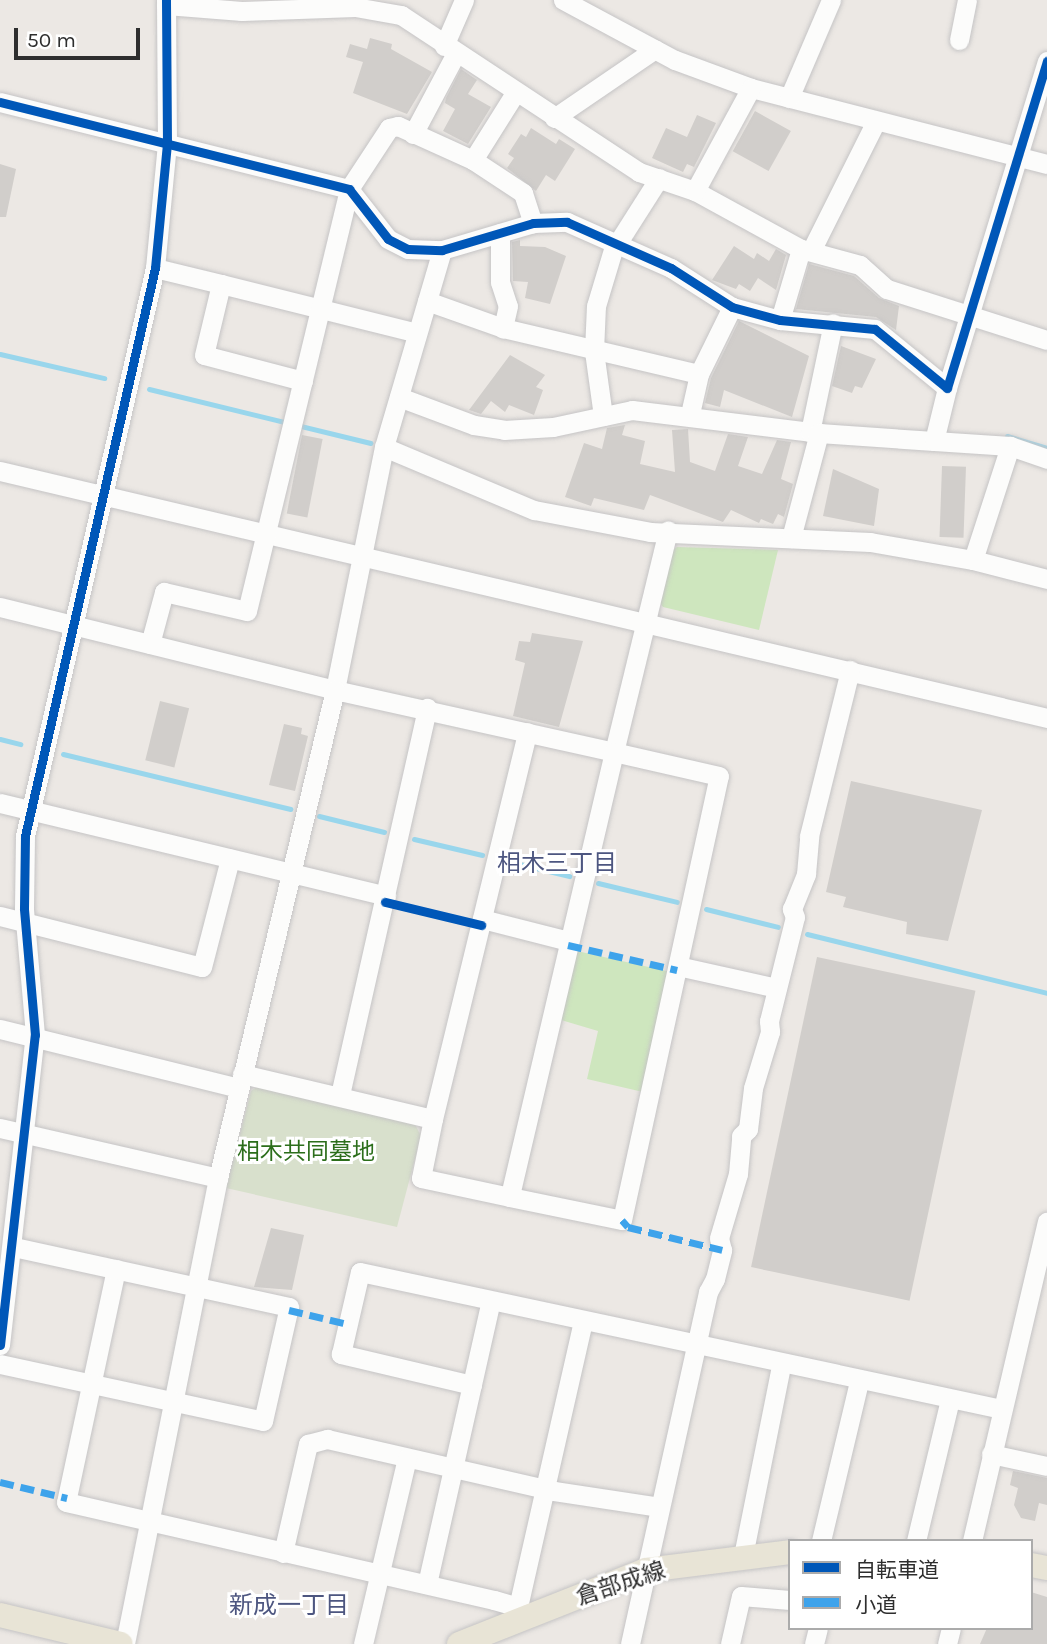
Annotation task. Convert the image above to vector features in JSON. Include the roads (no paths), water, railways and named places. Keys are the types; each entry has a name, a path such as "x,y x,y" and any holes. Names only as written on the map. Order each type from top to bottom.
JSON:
{"main road":[{"name":"倉部成線","path":"459,1644 523,1611 646,1570 788,1552"},
{"path":"0,1615 81,1640 123,1644"}],"street":[{"path":"413,134 450,50 464,0"},
{"path":"563,0 655,49 751,88 1015,158 1047,164"},
{"path":"789,98 831,0"},
{"path":"959,40 967,0"},
{"path":"0,1345 9,1245 27,1134 34,1038 25,922 30,811 155,268 167,144 166,3 242,11 374,5 401,15 515,93 639,172 695,191 806,250 860,265 887,289 1047,340"},
{"path":"554,118 655,49"},
{"path":"933,441 1015,158 1047,61"},
{"path":"695,191 751,88"},
{"path":"473,160 515,93"},
{"path":"0,102 349,189 388,239 408,249 442,250 533,223 567,222 671,268 732,306 780,320 875,329 947,388"},
{"path":"780,320 806,250 876,121"},
{"path":"150,644 164,592 247,611 349,189 389,128 398,126 473,160 523,193 533,223"},
{"path":"603,416 594,351 596,306 616,244 659,178"},
{"path":"500,233 500,282 508,306 503,328"},
{"path":"123,1644 175,1404 218,1178 335,690 384,447 442,250"},
{"path":"155,268 321,306 417,333"},
{"path":"221,284 204,355 303,381"},
{"path":"427,301 503,328 699,374"},
{"path":"690,414 699,374 732,306"},
{"path":"791,538 815,432 833,323"},
{"path":"399,397 474,425 504,430 554,428 632,410 690,414 815,432 1010,446 1047,458"},
{"path":"972,560 1010,446"},
{"path":"384,447 534,510 649,532 870,542 972,560 1047,579"},
{"path":"0,471 1047,718"},
{"path":"510,1197 643,624 668,531"},
{"path":"0,607 335,690 427,708 719,776 622,1220 421,1178 527,732"},
{"path":"630,1644 850,670"},
{"path":"340,1095 427,708"},
{"path":"0,803 386,896"},
{"path":"0,916 202,967 230,859"},
{"path":"482,919 568,941"},
{"path":"678,966 777,988"},
{"path":"0,1029 241,1081 340,1095 433,1119"},
{"path":"0,1128 218,1178"},
{"path":"972,1539 1002,1409 1043,1255 1047,1222"},
{"path":"0,1364 263,1421 289,1310 199,1286 9,1245"},
{"path":"116,1269 66,1502 427,1584 523,1611 544,1489 583,1320"},
{"path":"472,1385 341,1354 359,1272 698,1343 781,1366 1002,1409"},
{"path":"427,1584 491,1301"},
{"path":"743,1556 781,1366"},
{"path":"821,1539 859,1381"},
{"path":"916,1539 950,1399"},
{"path":"283,1553 308,1444 327,1439 544,1489 660,1507"},
{"path":"992,1454 1047,1466"},
{"path":"363,1644 377,1574 407,1458"},
{"path":"730,1644 741,1596 788,1600"}],"waterway":[{"path":"0,354 104,378"},
{"path":"149,389 371,443"},
{"path":"1007,436 1047,448"},
{"path":"0,739 20,744"},
{"path":"63,754 290,809"},
{"path":"319,816 384,832"},
{"path":"414,839 482,855"},
{"path":"511,862 569,876"},
{"path":"598,883 677,902"},
{"path":"706,909 778,927"},
{"path":"807,934 1047,993"}],"district":[{"name":"相木三丁目","path":"557,864"},
{"name":"新成一丁目","path":"289,1606"}],"park label":[{"name":"相木共同墓地","path":"306,1152"}]}
